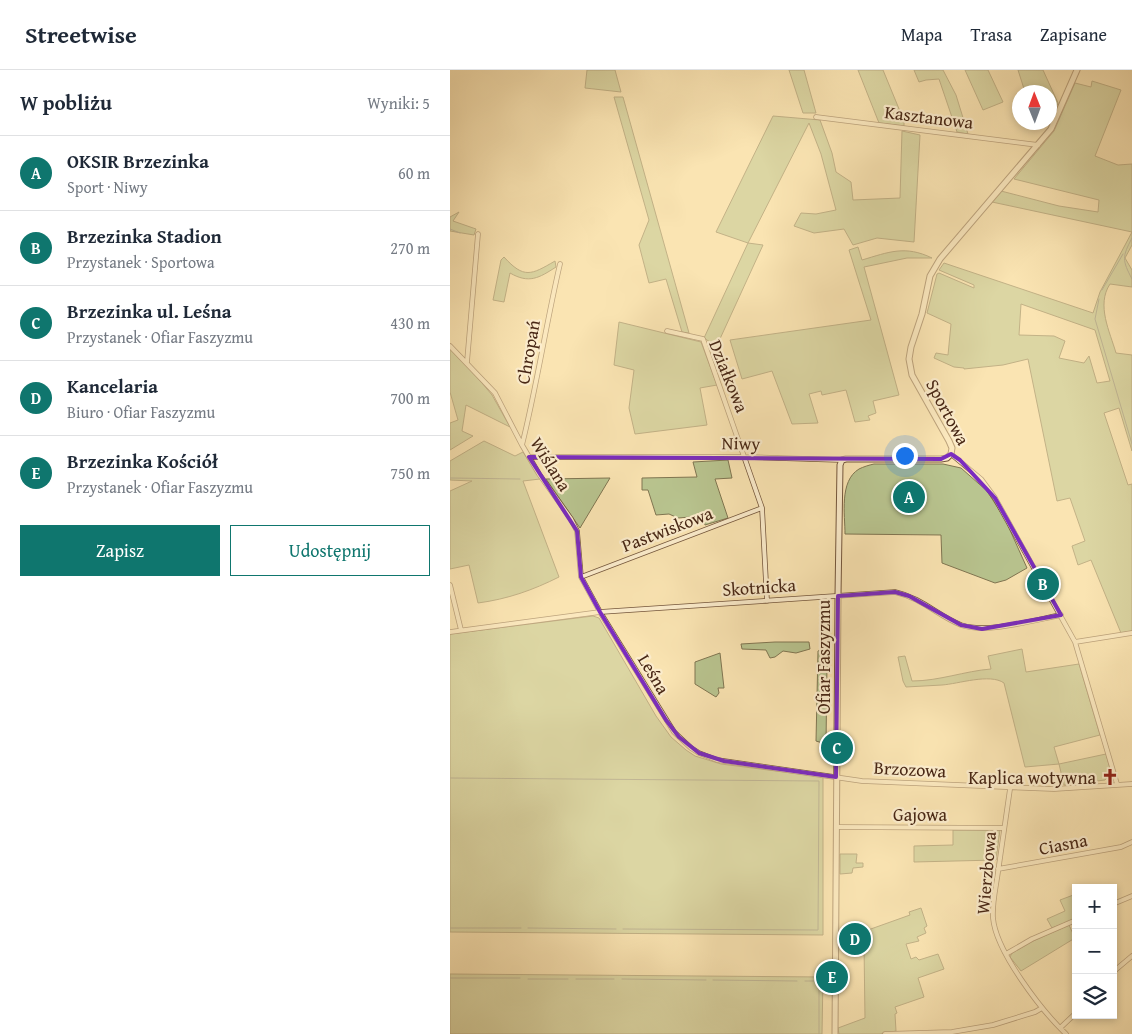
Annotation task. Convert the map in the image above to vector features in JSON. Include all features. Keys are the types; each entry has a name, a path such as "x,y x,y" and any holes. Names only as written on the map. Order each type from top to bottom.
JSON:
{"street":[{"name":"Sportowa","path":"1077,70 1051,129 940,259 930,276 922,314 909,359 912,375 949,441 952,454 981,479 995,498 1075,642 1117,784"},
{"name":"Kasztanowa","path":"816,116 1038,145"},
{"path":"467,362 478,234"},
{"name":"Chropań","path":"522,445 534,396 549,310 560,264"},
{"name":"Działkowa","path":"667,331 703,339 762,508 767,601"},
{"name":"Wiślana","path":"450,346 495,394 528,456 577,531 579,565 582,576 600,612"},
{"name":"Niwy","path":"528,456 744,457 842,460 941,459 952,454"},
{"name":"Ofiar Faszyzmu","path":"835,1034 839,469 842,460"},
{"name":"Pastwiskowa","path":"582,576 762,508"},
{"path":"450,585 461,630"},
{"name":"Skotnicka","path":"600,612 895,592 909,596 961,625 982,629 1061,615"},
{"path":"450,632 600,612"},
{"name":"Leśna","path":"600,612 678,738 698,753 717,760 836,777"},
{"path":"1075,642 1132,633"},
{"name":"Brzozowa","path":"836,777 1010,789 1054,790 1132,784"},
{"name":"Wierzbowa","path":"1010,789 998,869 993,919 1006,954 1042,1008 1066,1034"},
{"name":"Gajowa","path":"836,827 1004,828"},
{"name":"Ciasna","path":"998,869 1121,847 1132,842"},
{"path":"1117,902 1132,896"},
{"path":"1006,954 1032,939 1072,922"},
{"path":"1117,969 1132,956"},
{"path":"885,1034 928,1034 970,1029 993,1025 1042,1008"},
{"path":"1060,1028 1072,1017"}],"highlighted area":[{"path":"951,454 960,460 995,498 1061,615 982,629 961,625 909,596 895,592 838,596 836,777 724,761 699,753 679,737 666,720 600,612 581,577 577,531 529,457 941,459"}],"green space":[{"path":"587,70 615,70 621,92 585,88"},
{"path":"789,70 804,70 816,113 803,113"},
{"path":"858,70 883,70 904,121 904,126 879,123"},
{"path":"914,70 943,70 956,95 968,134 957,132 939,79 919,82"},
{"path":"965,70 988,70 1003,102 983,110"},
{"path":"1018,70 1043,70 1050,85 1023,85"},
{"path":"1092,81 1121,90 1095,156 1118,165 1132,164 1132,232 992,202 1001,191 1059,206 1098,212 1099,200 1014,179 1054,130 1057,130 1057,124 1075,83 1091,87"},
{"path":"614,97 623,97 689,333 682,332 666,279 649,283 639,245 649,220"},
{"path":"773,116 820,120 832,153 836,172 851,182 853,200 900,198 902,131 920,135 914,242 877,238 853,245 844,229 814,233 794,226 801,213 816,214 836,210 821,154 809,123 748,243 716,232"},
{"path":"459,212 453,221 476,229 474,235 450,231 450,217"},
{"path":"1132,232 1132,245 1125,258 1132,270 1132,287 1110,284 1104,301 1104,310 1116,353 1132,355 1132,451 1119,408 1104,413 1128,485 1132,484 1132,631 1121,633 1091,560 1078,565 1072,546 1085,541 1070,498 1057,501 1028,359 1003,365 964,369 954,367 934,358 936,353 948,355 951,324 927,313 937,274 939,273 974,288 974,285 939,270 944,263 1093,313 1100,292","holes":["1021,304 1095,330 1110,381 1097,383 1089,356 1084,363 1059,358 1065,341 1054,336 1019,335"]},
{"path":"748,243 763,245 719,341 710,342 704,338"},
{"path":"858,247 862,260 897,251 913,252 932,258 907,258 864,267 899,395 873,401 876,413 868,416 870,420 855,422 846,390 822,395 821,391 809,394 818,423 792,424 772,371 742,379 730,340 871,320 849,250"},
{"path":"504,257 523,272 534,272 555,261 556,267 539,277 528,279 510,273 504,302 493,300 501,260"},
{"path":"619,322 701,342 717,385 700,388 707,425 635,434 629,408 634,370 614,365"},
{"path":"450,349 467,365 492,395 510,427 466,405 462,431 473,436 450,450 450,423 458,420 450,392"},
{"path":"484,441 515,456 523,452 540,479 523,481 559,577 520,593 478,603 469,565 450,569 450,491 472,481 450,480 450,461"},
{"path":"728,460 732,478 715,479 728,518 705,525 703,516 678,518 669,514 656,515 648,490 642,490 642,478 697,477 693,462"},
{"path":"874,464 943,464 961,468 987,491 1005,519 1027,568 1006,580 995,583 942,563 941,535 845,534 844,499 848,482 859,469"},
{"path":"610,478 580,528 546,479"},
{"path":"593,616 599,618 656,716 671,737 686,750 695,756 721,764 823,777 823,935 450,932 450,634"},
{"path":"809,642 810,649 796,653 783,651 770,658 766,650 742,649 741,644"},
{"path":"824,649 827,664 826,744 816,741 818,651"},
{"path":"1022,649 1026,672 1079,664 1100,735 1054,747 1059,764 1025,767 1004,683 998,680 982,679 942,685 906,687 898,657 905,656 912,681 922,681 991,669 988,656"},
{"path":"720,653 724,688 718,688 719,693 716,697 695,684 695,662"},
{"path":"1106,754 1111,772 1105,780 1064,785 1059,764"},
{"path":"953,830 1000,830 996,860 914,862 914,846 953,845"},
{"path":"840,854 857,854 856,863 863,863 863,867 853,868 852,873 840,874"},
{"path":"1072,896 1072,920 1052,928 1047,919 1065,911 1060,900"},
{"path":"921,908 927,926 924,928 926,933 917,937 919,941 906,944 911,959 916,957 919,960 938,954 944,969 918,978 924,997 895,1007 897,1013 895,1014 896,1031 880,1034 839,1034 838,1028 865,1018 864,945 868,943 868,930 910,915 909,912"},
{"path":"1069,925 1072,932 1072,940 1021,971 1010,957 1012,953"},
{"path":"450,974 823,977 822,1034 450,1034"}],"waterway":[{"path":"450,229 460,233"},
{"path":"1132,238 1124,258 1132,279"},
{"path":"1102,290 1123,254"},
{"path":"1099,299 1095,319 1132,444"},
{"path":"450,478 520,479"},
{"path":"450,778 819,781 818,930 623,929"},
{"path":"450,928 521,928"},
{"path":"528,928 616,929"},
{"path":"450,978 520,978"},
{"path":"528,979 568,979"},
{"path":"576,979 614,979"},
{"path":"622,979 706,980"},
{"path":"713,980 797,981"},
{"path":"805,981 819,981 819,1034"}],"place":[{"name":"OKSIR Brzezinka","path":"909,497"},
{"name":"Brzezinka Stadion","path":"1043,584"},
{"name":"Brzezinka ul. Leśna","path":"837,748"},
{"name":"Kaplica wotywna","path":"1110,777"},
{"name":"Kancelaria","path":"855,939"},
{"name":"Brzezinka Kościół","path":"832,977"}]}
